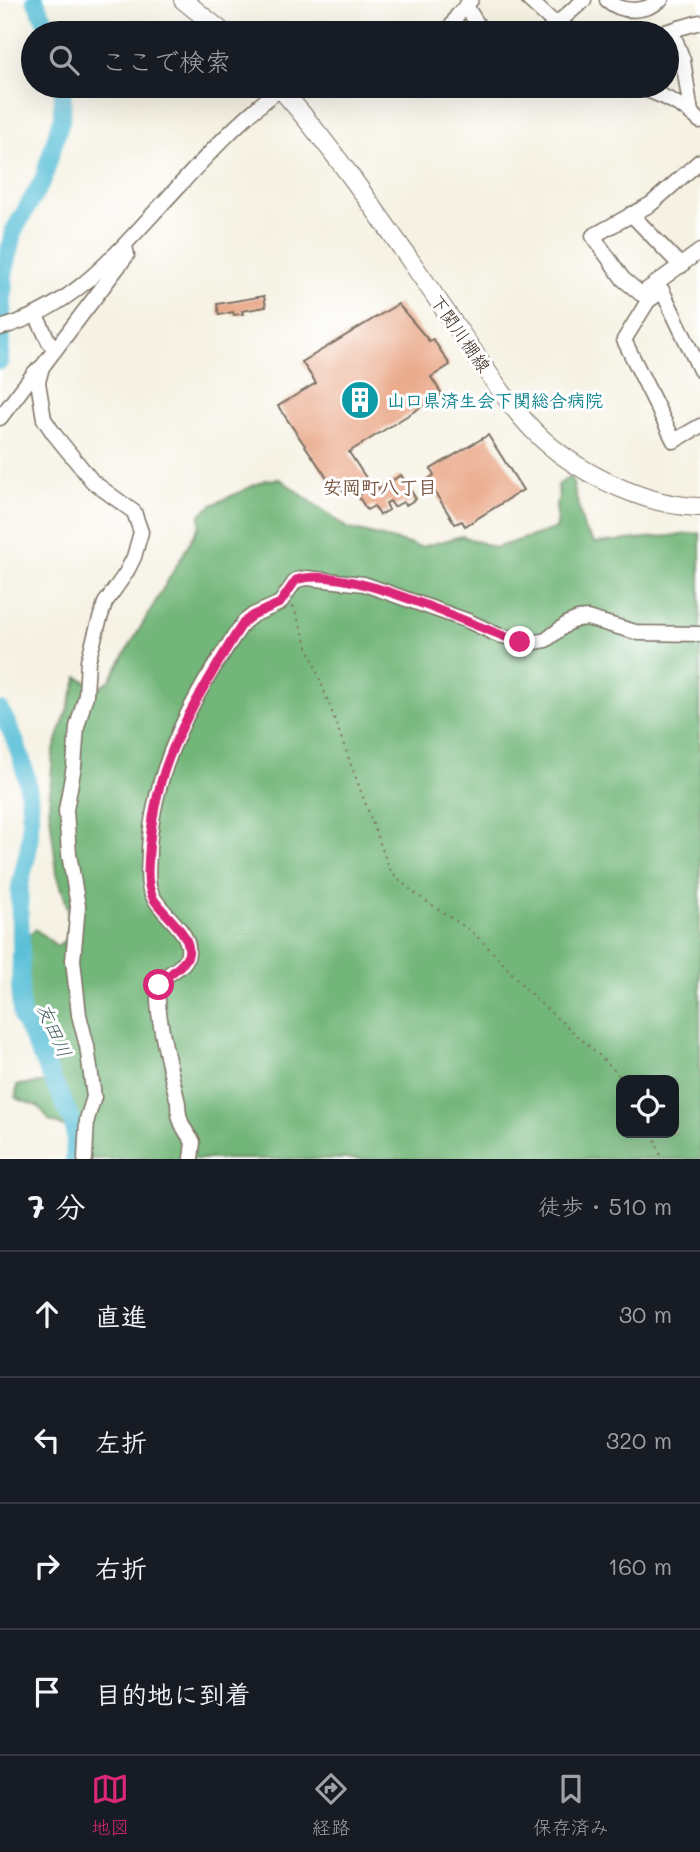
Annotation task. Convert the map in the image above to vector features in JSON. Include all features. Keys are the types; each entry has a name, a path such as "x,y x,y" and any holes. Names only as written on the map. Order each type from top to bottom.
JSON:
{"main road":[{"path":"183,0 209,21"},
{"name":"下関川棚線","path":"289,98 535,432 586,471 650,499 700,507"}],"street":[{"path":"528,0 545,21"},
{"path":"559,21 584,0"},
{"path":"607,0 628,11 652,7 661,0"},
{"path":"454,21 469,3 478,21"},
{"path":"679,28 700,22"},
{"path":"679,53 696,117"},
{"path":"5,327 59,303 91,279 209,154 269,98"},
{"path":"667,98 696,117"},
{"path":"700,161 651,204 593,236 623,279 641,294 700,251"},
{"path":"631,214 681,266"},
{"path":"85,1159 87,1119 94,1097 87,1046 79,1015 73,960 78,906 69,854 66,810 77,727 86,695 88,661 97,625 106,603 134,558 141,532 134,512 93,482 49,427 40,401 38,382 43,367 55,349 127,255 125,244"},
{"path":"700,264 648,300 624,340 674,441 700,426"},
{"path":"662,290 700,370"},
{"path":"37,315 55,349"},
{"path":"0,418 34,372 43,367"},
{"path":"191,1159 193,1142 180,1124 159,1016 159,985 165,976 182,965 189,955 188,944 182,932 152,896 149,885 150,835 156,798 169,754 184,720 237,632 253,615 280,603 296,580 302,578 364,583 468,621 498,635 531,643 545,640 578,619 587,618 639,634 700,634"}],"path":[{"path":"286,593 298,617 389,868 408,888 478,938 536,999 596,1051 618,1075"},
{"path":"655,1138 662,1159"}],"green space":[{"path":"571,476 584,529 595,543 700,533 700,1159 78,1159 76,1132 50,1121 39,1107 16,1098 17,1085 42,1083 58,1074 29,1022 26,992 27,937 35,929 57,946 68,938 68,909 57,873 49,807 53,753 78,677 98,688 110,680 200,525 200,514 214,504 265,480 280,479 347,528 421,547 462,536 495,548 557,528 556,503 559,499 558,485"}],"building":[{"path":"264,296 266,307 242,311 243,314 234,315 233,312 219,315 217,304"},
{"name":"山口県済生会下関総合病院","path":"398,304 429,341 433,339 450,365 431,377 442,394 349,452 368,481 347,495 344,490 338,494 278,406 316,383 302,362"},
{"path":"488,435 523,490 465,526 462,521 455,524 427,480 434,475 431,469"},
{"path":"401,475 416,499 406,505 403,502 394,507 390,501 386,503 389,510 380,515 374,506 367,510 358,496 376,484 378,489"}],"waterway":[{"name":"友田川","path":"35,0 45,21"},
{"name":"友田川","path":"0,361 4,276 13,232 43,180 62,117 63,98"},
{"name":"友田川","path":"0,710 16,743 29,792 29,845 20,895 22,1017 73,1122 74,1159"}],"place":[{"name":"山口県済生会下関総合病院","path":"360,400"}],"district":[{"name":"安岡町八丁目","path":"380,486"}],"route":[{"path":"159,985 165,976 182,965 189,955 188,944 182,932 161,910 149,885 150,835 161,776 184,720 244,622 280,603 296,580 307,578 349,581 364,583 520,642"}]}
